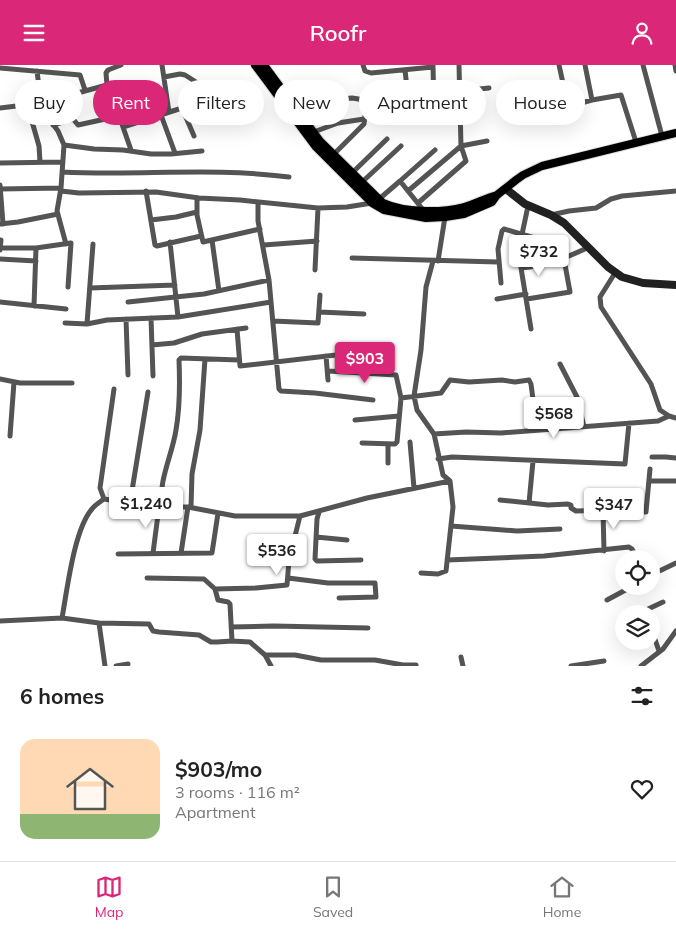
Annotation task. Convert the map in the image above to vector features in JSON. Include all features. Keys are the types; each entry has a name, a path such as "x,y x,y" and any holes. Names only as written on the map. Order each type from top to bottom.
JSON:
{"main road":[{"path":"255,65 310,134 333,155 359,185"},
{"path":"264,65 310,134 316,147 359,185 381,209 426,218 445,217 475,210 492,202 497,195"},
{"path":"375,201 392,207 424,211 457,208 497,195 523,175 548,164 676,133"},
{"path":"506,189 528,206 551,215 569,228 615,273 632,281 676,285"}],"street":[{"path":"107,80 106,73 108,70 121,65"},
{"path":"162,65 169,112 182,108 194,136"},
{"path":"363,65 368,73 433,66 433,80"},
{"path":"388,65 390,71"},
{"path":"459,65 460,80"},
{"path":"559,65 562,80"},
{"path":"585,65 592,100"},
{"path":"643,65 662,136"},
{"path":"675,65 676,71"},
{"path":"0,68 24,67 37,71 80,75 86,90"},
{"path":"405,70 406,80"},
{"path":"37,71 38,80"},
{"path":"164,77 180,74 193,80"},
{"path":"83,91 93,88"},
{"path":"585,102 622,95 636,142"},
{"path":"0,108 15,106"},
{"path":"310,134 338,123 359,120"},
{"path":"33,125 39,146 40,162"},
{"path":"53,125 64,145 58,214 66,244"},
{"path":"129,125 123,127 130,150"},
{"path":"164,125 174,153"},
{"path":"333,155 363,125"},
{"path":"418,203 466,161 461,146 461,125"},
{"path":"351,174 387,139"},
{"path":"408,191 461,146 487,141"},
{"path":"64,145 151,153 202,151"},
{"path":"359,185 402,146"},
{"path":"0,189 61,189 79,193 146,191 318,208 346,207 375,201 434,150"},
{"path":"0,163 63,162"},
{"path":"62,172 105,174 225,171 289,177"},
{"path":"400,181 424,211"},
{"path":"0,185 1,224 58,214"},
{"path":"146,191 157,246 201,236"},
{"path":"551,215 596,208 611,199 622,196 676,191"},
{"path":"197,197 197,212 203,241 260,229"},
{"path":"258,202 258,221 269,280 279,389 281,391 372,400"},
{"path":"516,258 528,206"},
{"path":"315,270 318,208"},
{"path":"151,219 176,217 197,212"},
{"path":"421,573 443,573 446,571 453,507 450,481 443,475 434,434 417,410 414,396 421,350 426,287 436,261 445,217"},
{"path":"501,283 498,249 504,229 545,241"},
{"path":"212,239 219,291"},
{"path":"0,240 0,249 36,248 71,243 68,287"},
{"path":"264,245 317,241"},
{"path":"170,242 178,317"},
{"path":"87,324 92,244"},
{"path":"531,329 521,268 540,266 564,259 589,247"},
{"path":"34,306 36,248"},
{"path":"352,258 498,262"},
{"path":"0,259 36,261"},
{"path":"497,299 570,292 564,259"},
{"path":"615,273 600,297 600,303 651,384 660,410 669,417"},
{"path":"128,302 219,291 269,280"},
{"path":"90,288 175,285"},
{"path":"273,321 318,323 320,295"},
{"path":"65,323 87,324 107,320 178,317 271,301"},
{"path":"0,302 66,309"},
{"path":"319,312 364,314"},
{"path":"150,318 154,376"},
{"path":"126,319 128,375"},
{"path":"152,345 174,343 202,334 246,328"},
{"path":"237,329 240,366 349,355"},
{"path":"326,356 328,380"},
{"path":"153,553 161,507 160,494 176,430 180,397 179,360 180,358 239,360"},
{"path":"181,553 200,430 205,359"},
{"path":"560,364 577,397 584,427"},
{"path":"328,371 396,375 401,398 397,442 388,445 362,443"},
{"path":"0,379 30,384 72,383"},
{"path":"401,398 441,393 450,380 469,382 502,380 515,382 529,380 536,430"},
{"path":"10,436 14,382"},
{"path":"104,499 100,488 114,389"},
{"path":"130,503 148,392"},
{"path":"356,420 399,416"},
{"path":"434,434 466,432 501,433 658,421 669,417 676,418"},
{"path":"438,459 452,457 626,464 629,423"},
{"path":"410,442 414,487"},
{"path":"388,445 388,463"},
{"path":"652,457 676,458"},
{"path":"529,503 532,461"},
{"path":"500,500 568,504 571,509 576,511 646,512 650,469"},
{"path":"62,618 73,557 81,531 91,510 104,499 161,507 189,507 235,516 300,516 414,487 450,481"},
{"path":"649,481 676,481"},
{"path":"603,510 604,551"},
{"path":"319,512 315,559 317,561 361,560"},
{"path":"118,554 212,553 218,513"},
{"path":"214,589 256,589 287,585 289,561 300,516"},
{"path":"451,526 517,531 560,529"},
{"path":"316,537 347,540"},
{"path":"447,560 544,556 629,547 633,550"},
{"path":"660,571 676,563"},
{"path":"147,578 201,578 214,589 218,600 230,604 232,641"},
{"path":"288,578 328,583 376,584 376,597 339,598"},
{"path":"607,600 616,595"},
{"path":"657,605 663,602"},
{"path":"0,621 62,618 99,623 149,624 153,631 200,635 211,642 232,641 250,643 264,655 271,666"},
{"path":"99,623 106,666"},
{"path":"231,627 368,628"},
{"path":"641,666 670,641 676,631"},
{"path":"264,655 295,655 321,660 375,659 398,664 416,665"},
{"path":"461,657 462,666"},
{"path":"574,666 604,661"},
{"path":"116,666 128,665"}]}
